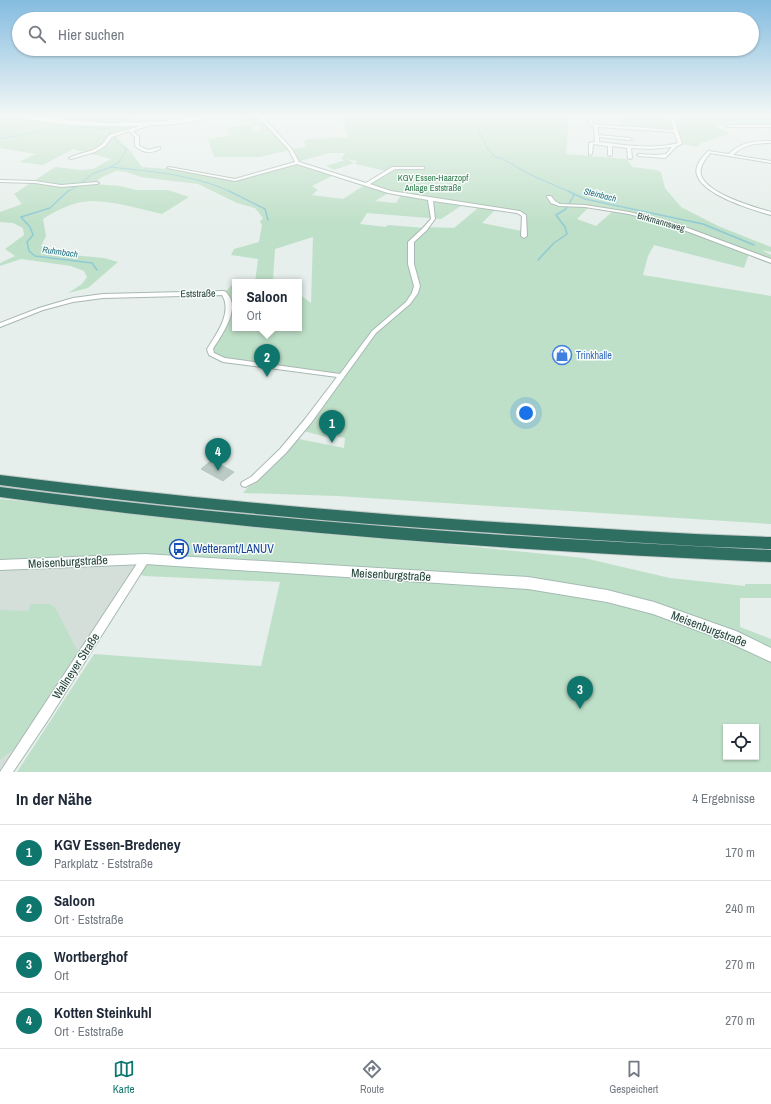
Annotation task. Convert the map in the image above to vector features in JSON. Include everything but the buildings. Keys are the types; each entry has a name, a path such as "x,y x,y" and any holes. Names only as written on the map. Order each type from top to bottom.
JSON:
{"highway":[{"path":"0,480 193,503 391,521 609,535 771,543"},
{"path":"0,492 131,508 390,533 612,548 771,556"}],"main road":[{"name":"Meisenburgstraße","path":"0,565 145,559 513,582 564,588 606,596 671,614 731,636 771,655"}],"street":[{"path":"71,158 94,151"},
{"path":"291,151 297,163"},
{"path":"629,151 630,158"},
{"path":"639,155 665,157 671,151"},
{"path":"730,155 733,151"},
{"path":"771,162 708,152 700,164 699,176 704,185 725,197 771,214"},
{"path":"169,168 235,180 297,163 402,195 518,212 524,215 524,236"},
{"path":"366,185 394,168 422,168"},
{"path":"0,181 35,182 61,186 97,183"},
{"name":"Birkmannsweg","path":"549,197 553,202 559,205 590,207 655,219 736,246 771,261"},
{"path":"245,484 254,479 282,451 342,376 374,332 408,303 415,293 417,286 411,264 411,242 433,219 430,199"},
{"name":"Eststraße","path":"0,325 41,309 73,300 103,296 224,293 228,300 226,321 210,349 211,354 223,360 342,376"},
{"name":"Wallneyer Straße","path":"6,772 44,716 135,571 145,559"}],"shaded area":[{"path":"138,562 5,772 0,772 0,564"}],"green space":[{"path":"18,151 69,151 43,165 19,162 36,154"},
{"name":"KGV Essen-Haarzopf Anlage Eststraße","path":"81,151 130,151 142,167 168,169 235,181 297,163 334,175 312,186 318,190 312,195 343,199 386,171 355,164 357,161 346,159 354,163 334,170 326,166 345,160 341,159 345,153 329,153 297,162 291,151 566,151 566,154 627,159 632,167 657,170 661,172 665,188 681,207 718,226 771,247 771,252 762,250 771,255 771,264 749,254 744,268 654,245 648,256 643,275 771,296 771,524 337,496 243,493 294,438 344,448 345,438 334,436 330,438 300,430 342,377 223,359 211,354 229,310 224,293 232,285 232,331 302,331 302,296 311,303 313,237 275,249 273,279 255,279 258,259 231,255 234,249 259,242 262,225 260,222 263,218 255,208 237,203 198,184 141,177 126,172 116,171 100,178 96,182 56,186 93,184 120,186 136,190 168,190 189,197 162,214 112,203 88,201 68,206 43,219 46,236 41,246 52,253 104,258 118,262 88,288 68,293 82,284 87,277 84,271 71,266 21,259 0,266 0,263 15,256 5,249 24,235 23,228 13,223 0,222 0,212 22,204 14,194 55,167 81,170 93,169 111,159","holes":["390,192 401,195 396,203 375,201","464,204 479,207 454,228 425,228 388,225 386,227 360,224 367,213 441,219","589,207 613,211 596,226 577,219","496,209 521,213 526,232 482,223"]},
{"path":"212,151 285,151 259,157 214,157"},
{"path":"0,499 584,558 670,578 745,586 745,584 771,584 771,598 740,598 740,627 771,639 771,772 17,772 94,654 261,666 280,582 144,576 139,574 146,559 0,563"},
{"path":"31,604 49,604 55,607 78,652 23,742 0,760 0,610 28,611"}],"waterway":[{"name":"Ruhmbach","path":"111,167 119,162 126,151"},
{"name":"Steinbach","path":"489,151 495,157 503,159 531,175 570,192"},
{"name":"Ruhmbach","path":"80,184 92,174 111,167"},
{"name":"Ruhmbach","path":"111,167 187,177 231,192"},
{"name":"Ruhmbach","path":"67,192 77,186"},
{"name":"Ruhmbach","path":"68,191 50,208 21,217 30,227 33,235 27,242 29,251 35,256 92,263 97,270"},
{"name":"Steinbach","path":"568,191 585,199 703,224 754,245"},
{"name":"Ruhmbach","path":"231,192 265,209 268,220"},
{"path":"538,260 554,243 567,234 565,227 556,215 566,209 574,195 573,194"}],"place":[{"name":"Trinkhalle","path":"562,355"},
{"name":"Saloon","path":"267,377"},
{"name":"KGV Essen-Bredeney","path":"332,443"},
{"name":"Kotten Steinkuhl","path":"218,471"},
{"name":"Wetteramt/LANUV","path":"179,549"},
{"name":"Wortberghof","path":"580,709"}]}
